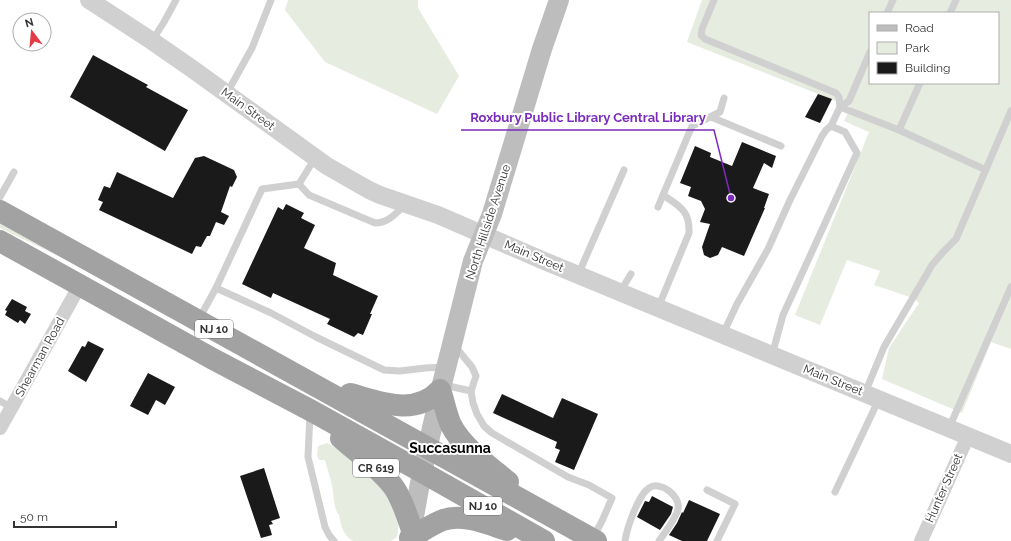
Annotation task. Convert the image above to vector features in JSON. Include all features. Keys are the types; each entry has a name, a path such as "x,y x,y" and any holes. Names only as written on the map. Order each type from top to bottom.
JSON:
{"highway":[{"name":"NJ 10","path":"0,210 595,540"},
{"name":"NJ 10","path":"0,241 213,359 317,414 544,541"},
{"path":"319,386 386,404 400,406 411,405 436,395 443,380"},
{"path":"443,380 452,425 463,442 468,448 544,512"},
{"name":"CR 619","path":"317,414 390,482 402,502 411,536"},
{"path":"411,536 444,520 460,518 486,524 539,541"}],"main road":[{"name":"North Hillside Avenue","path":"411,536 422,472 443,380 473,262 492,214 542,49 559,0"}],"street":[{"name":"Main Street","path":"89,0 152,41 315,158 369,190 433,213 723,335 968,436 1009,451"},
{"name":"Shearman Road","path":"0,428 6,404 80,284"},
{"name":"Hunter Street","path":"921,541 968,436"}],"lane":[{"path":"152,41 176,0"},
{"path":"226,93 252,48 271,0"},
{"path":"714,0 702,29 701,35 705,39 836,93 839,97 840,107"},
{"path":"887,12 892,0"},
{"path":"950,12 956,0"},
{"path":"723,335 737,304 768,249 790,200 822,136 831,126 840,107 849,101 869,54"},
{"path":"900,130 920,84"},
{"path":"658,208 692,126 720,112 724,98"},
{"path":"840,107 900,130 986,170"},
{"path":"835,492 872,396 884,348 932,265 956,239 1011,111"},
{"path":"711,117 781,146"},
{"path":"772,355 783,315 857,153 845,132 831,126"},
{"path":"299,184 315,158"},
{"path":"578,275 624,170"},
{"path":"0,197 14,172"},
{"path":"299,184 309,195 371,223 388,220 406,204"},
{"path":"198,321 216,288 262,189 299,184"},
{"path":"658,308 689,233 689,223 683,210 663,195"},
{"path":"620,292 631,274"},
{"path":"949,428 1011,287"},
{"path":"216,288 271,313 384,370 400,371 425,368 443,380 471,391"},
{"path":"453,344 472,367 476,376 471,391 477,414 484,426 492,433 568,477 589,485 612,498 595,540"},
{"path":"317,414 308,457 325,527 334,541"},
{"path":"624,541 640,498 648,488 654,485 666,488 672,493 679,508 659,541"},
{"path":"707,490 734,504 716,541"}],"green space":[{"path":"288,0 418,0 418,8 459,76 437,114 325,62 285,10"},
{"path":"702,0 1011,0 1011,349 991,342 962,413 882,379 889,348 919,303 913,298 874,285 880,271 847,260 820,325 795,315 869,132 844,121 851,107 687,42"},
{"path":"0,221 67,260 0,228"},
{"path":"328,443 383,482 399,522 397,537 391,541 353,541 345,533 337,512 325,460 319,460 317,455 318,446"}],"building":[{"path":"93,55 148,85 146,87 188,110 165,151 70,97"},
{"path":"818,94 832,99 820,123 805,117"},
{"path":"742,142 776,156 772,168 764,163 753,188 769,194 765,208 744,256 722,247 718,255 710,258 704,255 702,247 710,224 700,222 705,209 701,201 688,196 691,187 680,183 695,146 711,153 710,157 732,166"},
{"path":"204,156 234,170 237,177 232,187 230,186 221,212 229,216 224,225 216,222 210,236 207,236 201,247 196,246 192,254 99,210 103,202 98,200 104,186 110,188 117,172 173,198 195,158"},
{"path":"286,204 304,213 301,218 315,225 304,248 336,263 333,275 378,296 363,335 358,333 354,337 327,324 330,319 273,293 271,298 242,284 278,207 283,210"},
{"path":"12,299 27,307 25,311 31,314 25,324 20,320 18,323 5,315 7,311 5,310"},
{"path":"88,341 104,349 86,382 68,371 82,346 85,347"},
{"path":"148,373 175,387 165,405 156,400 148,415 130,406"},
{"path":"502,394 553,418 562,398 598,414 574,470 555,462 560,450 555,448 557,442 493,413"},
{"path":"264,468 280,518 271,521 273,524 269,525 272,535 261,538 240,476"},
{"path":"652,496 673,507 671,514 660,530 637,517 645,501 649,502"},
{"path":"689,500 720,514 707,541 682,541 669,535 682,512 683,513"}],"place":[{"name":"Roxbury Public Library Central Library","path":"731,198"}],"district":[{"name":"Succasunna","path":"450,448"}]}
